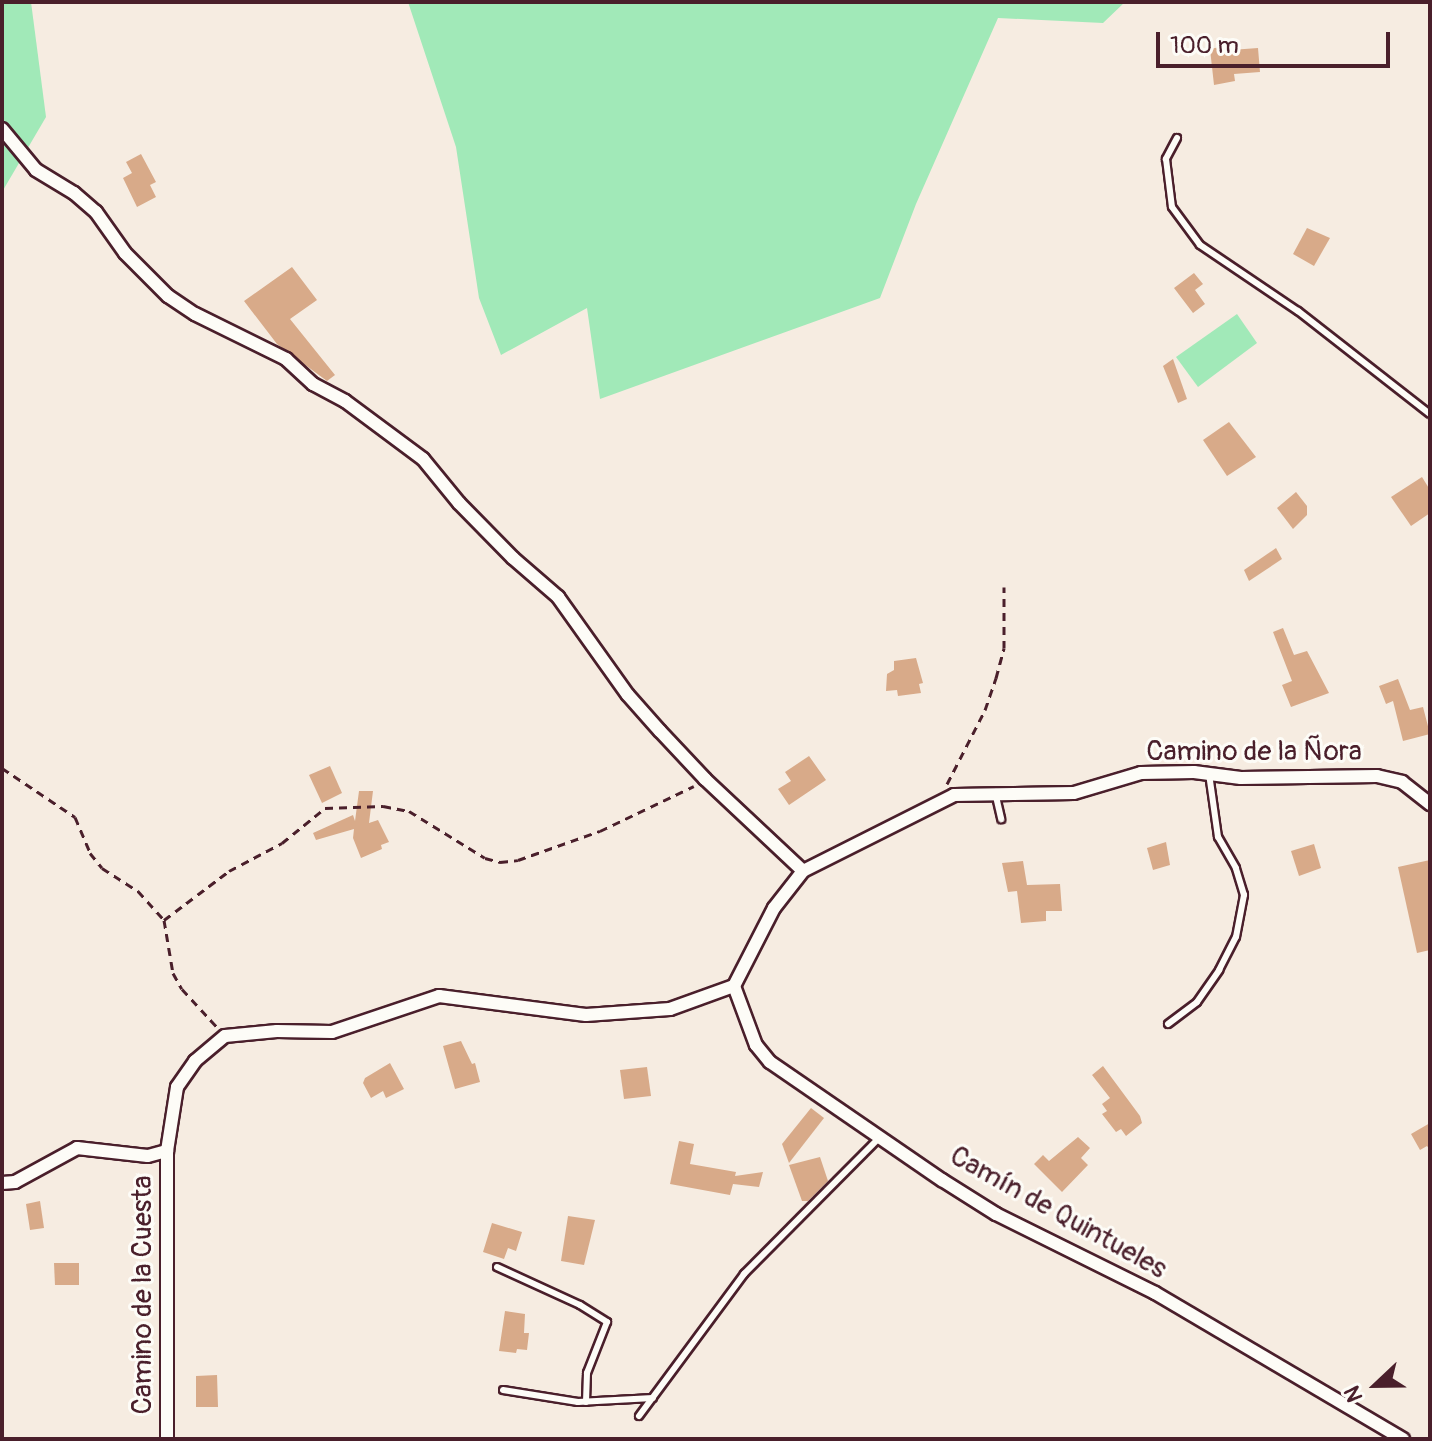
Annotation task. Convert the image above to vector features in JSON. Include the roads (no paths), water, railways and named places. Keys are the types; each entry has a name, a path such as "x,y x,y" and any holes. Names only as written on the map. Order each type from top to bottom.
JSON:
{"street":[{"path":"2,129 36,170 74,193 96,212 125,253 168,296 195,314 286,359 313,384 345,401 423,459 459,503 558,597 628,695 705,779 803,871 774,908 734,986"},
{"name":"Camino de la Ñora","path":"803,871 954,795 1074,793 1141,773 1241,778 1377,776 1402,782 1430,804"},
{"name":"Camino de la Cuesta","path":"167,1439 167,1151 177,1087 195,1061 225,1036 277,1031 332,1032 439,996 586,1015 670,1009 734,986"},
{"name":"Camín de Quintueles","path":"734,986 756,1045 770,1062 996,1214 1155,1293 1403,1439"},
{"path":"2,1183 15,1182 77,1148 148,1156 167,1151"}],"lane":[{"path":"1177,138 1166,159 1172,207 1200,245 1298,311 1430,414"},
{"path":"1168,1024 1197,1002 1219,970 1236,937 1244,895 1236,868 1218,837 1209,774"},
{"path":"995,792 1001,819"},
{"path":"639,1416 744,1274 881,1136"},
{"path":"497,1267 580,1305 607,1322 606,1332 587,1373 586,1402"},
{"path":"503,1390 586,1402 653,1398"}]}
